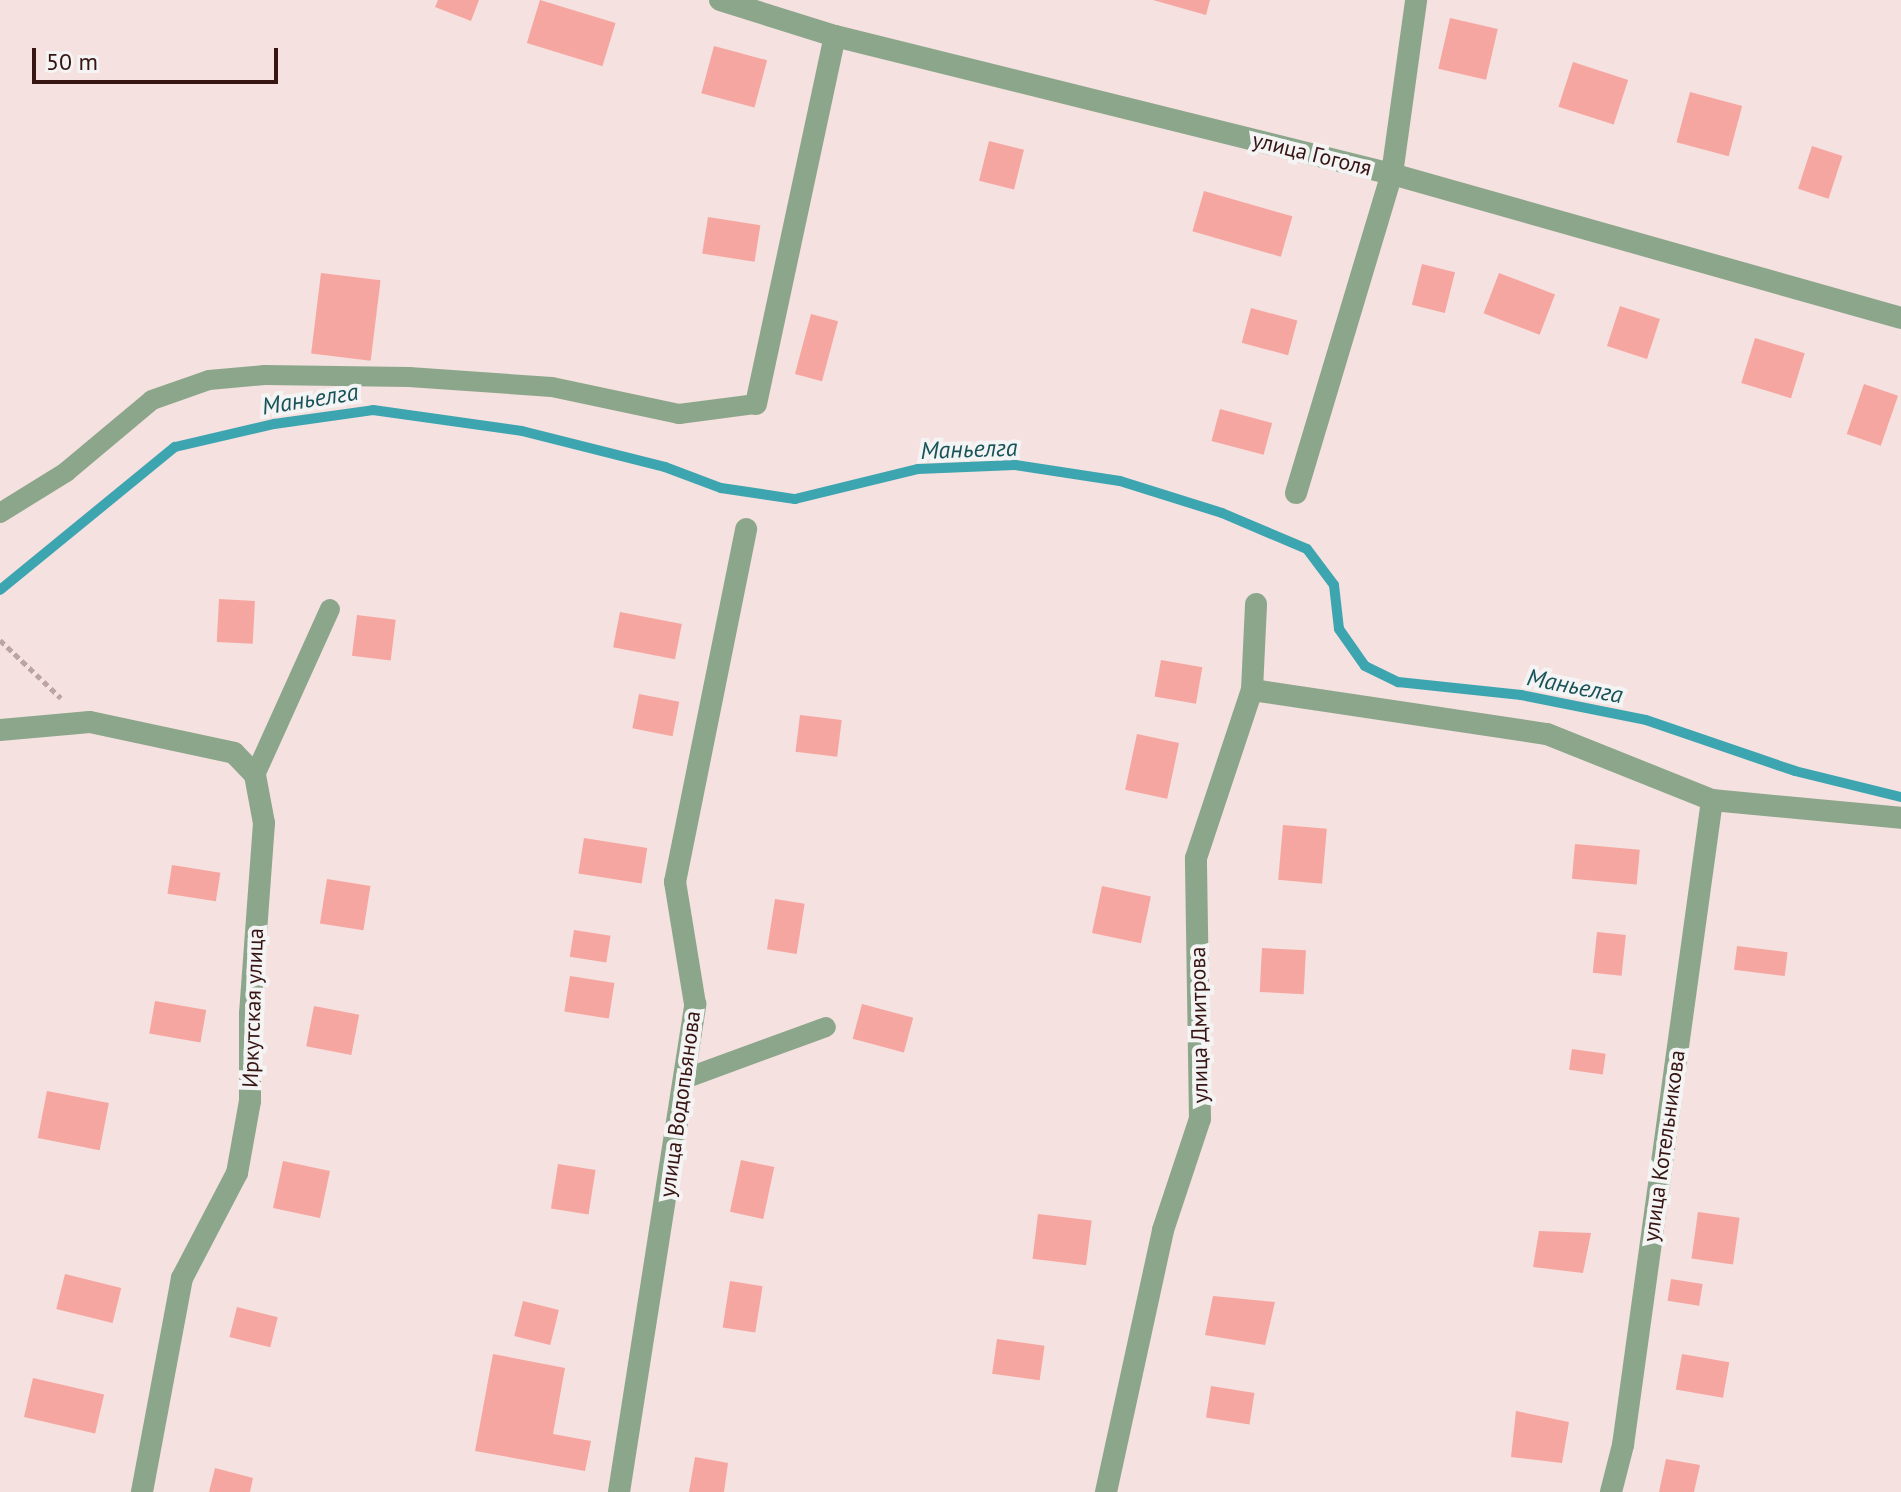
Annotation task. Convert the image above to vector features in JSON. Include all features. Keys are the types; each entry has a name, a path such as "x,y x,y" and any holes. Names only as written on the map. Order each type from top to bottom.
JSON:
{"street":[{"name":"улица Гоголя","path":"720,0 774,8 835,36 1392,174 1901,318"},
{"path":"1296,493 1392,174 1416,0"},
{"path":"756,404 835,36"},
{"name":"улица Водопьянова","path":"619,1492 695,1004 675,882 746,529"},
{"name":"улица Дмитрова","path":"1106,1492 1163,1230 1200,1119 1196,858 1252,690 1256,604"},
{"path":"1252,690 1547,734 1712,800 1901,818"},
{"path":"0,730 90,722 234,753 255,775"},
{"name":"Иркутская улица","path":"142,1492 182,1278 237,1173 250,1101 250,1014 264,823 255,775"},
{"name":"улица Котельникова","path":"1611,1492 1623,1445 1712,800"}],"lane":[{"path":"0,513 66,472 152,400 209,380 265,375 409,377 552,387 679,414 756,404"},
{"path":"255,775 330,609"},
{"path":"684,1079 826,1027"}],"path":[{"path":"0,640 11,655 90,722"}],"building":[{"path":"438,0 479,0 471,21 435,7"},
{"path":"540,0 616,23 602,66 527,43"},
{"path":"1153,0 1210,0 1206,15"},
{"path":"1450,18 1498,29 1486,80 1438,69"},
{"path":"714,46 767,60 754,108 701,93"},
{"path":"1573,62 1628,80 1614,125 1558,107"},
{"path":"1690,92 1742,106 1729,156 1677,142"},
{"path":"989,141 1024,150 1014,189 979,181"},
{"path":"1812,146 1842,156 1829,199 1798,189"},
{"path":"1204,191 1292,216 1281,257 1192,231"},
{"path":"708,217 760,225 755,262 702,254"},
{"path":"1422,264 1455,272 1445,313 1412,305"},
{"path":"321,273 381,280 371,361 311,353"},
{"path":"1499,273 1555,295 1540,335 1484,313"},
{"path":"1620,306 1660,319 1647,359 1607,346"},
{"path":"1251,308 1297,320 1288,355 1242,343"},
{"path":"811,314 838,321 822,381 795,374"},
{"path":"1755,338 1805,353 1791,398 1741,383"},
{"path":"1864,384 1898,396 1881,446 1847,434"},
{"path":"1220,409 1272,423 1264,455 1211,441"},
{"path":"219,599 255,601 253,644 217,642"},
{"path":"620,612 682,624 675,659 613,647"},
{"path":"357,615 396,620 391,660 352,656"},
{"path":"1161,660 1202,667 1196,704 1155,696"},
{"path":"639,694 679,702 673,736 632,728"},
{"path":"800,715 842,720 837,757 795,752"},
{"path":"1137,734 1179,743 1167,799 1125,790"},
{"path":"1283,825 1327,829 1322,884 1278,880"},
{"path":"584,838 647,848 642,884 578,874"},
{"path":"1575,844 1640,850 1637,885 1572,879"},
{"path":"172,865 220,873 216,901 167,894"},
{"path":"327,879 370,886 363,930 320,923"},
{"path":"1102,886 1151,896 1141,943 1092,933"},
{"path":"775,899 805,904 797,954 767,949"},
{"path":"574,930 611,936 606,962 570,957"},
{"path":"1597,932 1626,935 1622,976 1593,973"},
{"path":"1737,946 1788,952 1785,976 1734,970"},
{"path":"1262,948 1306,950 1304,994 1260,992"},
{"path":"570,976 614,983 609,1019 564,1012"},
{"path":"155,1001 206,1010 200,1043 149,1033"},
{"path":"862,1004 913,1018 904,1052 853,1039"},
{"path":"314,1006 359,1015 351,1055 306,1046"},
{"path":"1572,1049 1606,1054 1603,1075 1569,1070"},
{"path":"47,1091 109,1103 100,1150 38,1138"},
{"path":"741,1160 774,1167 763,1219 730,1212"},
{"path":"283,1161 330,1171 320,1218 273,1208"},
{"path":"558,1164 596,1170 588,1214 551,1208"},
{"path":"1698,1212 1740,1218 1733,1264 1691,1259"},
{"path":"1038,1214 1092,1221 1086,1265 1033,1259"},
{"path":"1539,1231 1591,1233 1583,1273 1533,1267"},
{"path":"65,1274 121,1288 113,1323 56,1309"},
{"path":"1671,1279 1703,1284 1699,1306 1668,1301"},
{"path":"730,1281 763,1286 755,1333 723,1327"},
{"path":"1213,1296 1275,1302 1265,1345 1205,1335"},
{"path":"523,1301 559,1310 550,1345 514,1336"},
{"path":"237,1307 278,1317 270,1347 230,1337"},
{"path":"997,1339 1045,1346 1040,1380 992,1374"},
{"path":"493,1354 565,1368 553,1434 591,1441 585,1471 475,1451"},
{"path":"1682,1354 1729,1362 1723,1398 1676,1389"},
{"path":"33,1378 104,1394 95,1433 24,1417"},
{"path":"1211,1386 1254,1393 1249,1424 1206,1418"},
{"path":"1516,1411 1569,1422 1562,1463 1511,1457"},
{"path":"695,1457 728,1463 724,1492 689,1492"},
{"path":"1666,1459 1700,1465 1694,1492 1659,1492"},
{"path":"215,1468 253,1478 250,1492 209,1492"}],"waterway":[{"name":"Маньелга","path":"0,590 175,447 274,424 373,410 522,431 665,467 721,488 795,499 918,469 1015,465 1120,481 1222,513 1307,549 1334,585 1339,629 1365,666 1398,682 1521,695 1646,720 1795,771 1901,797"}]}
